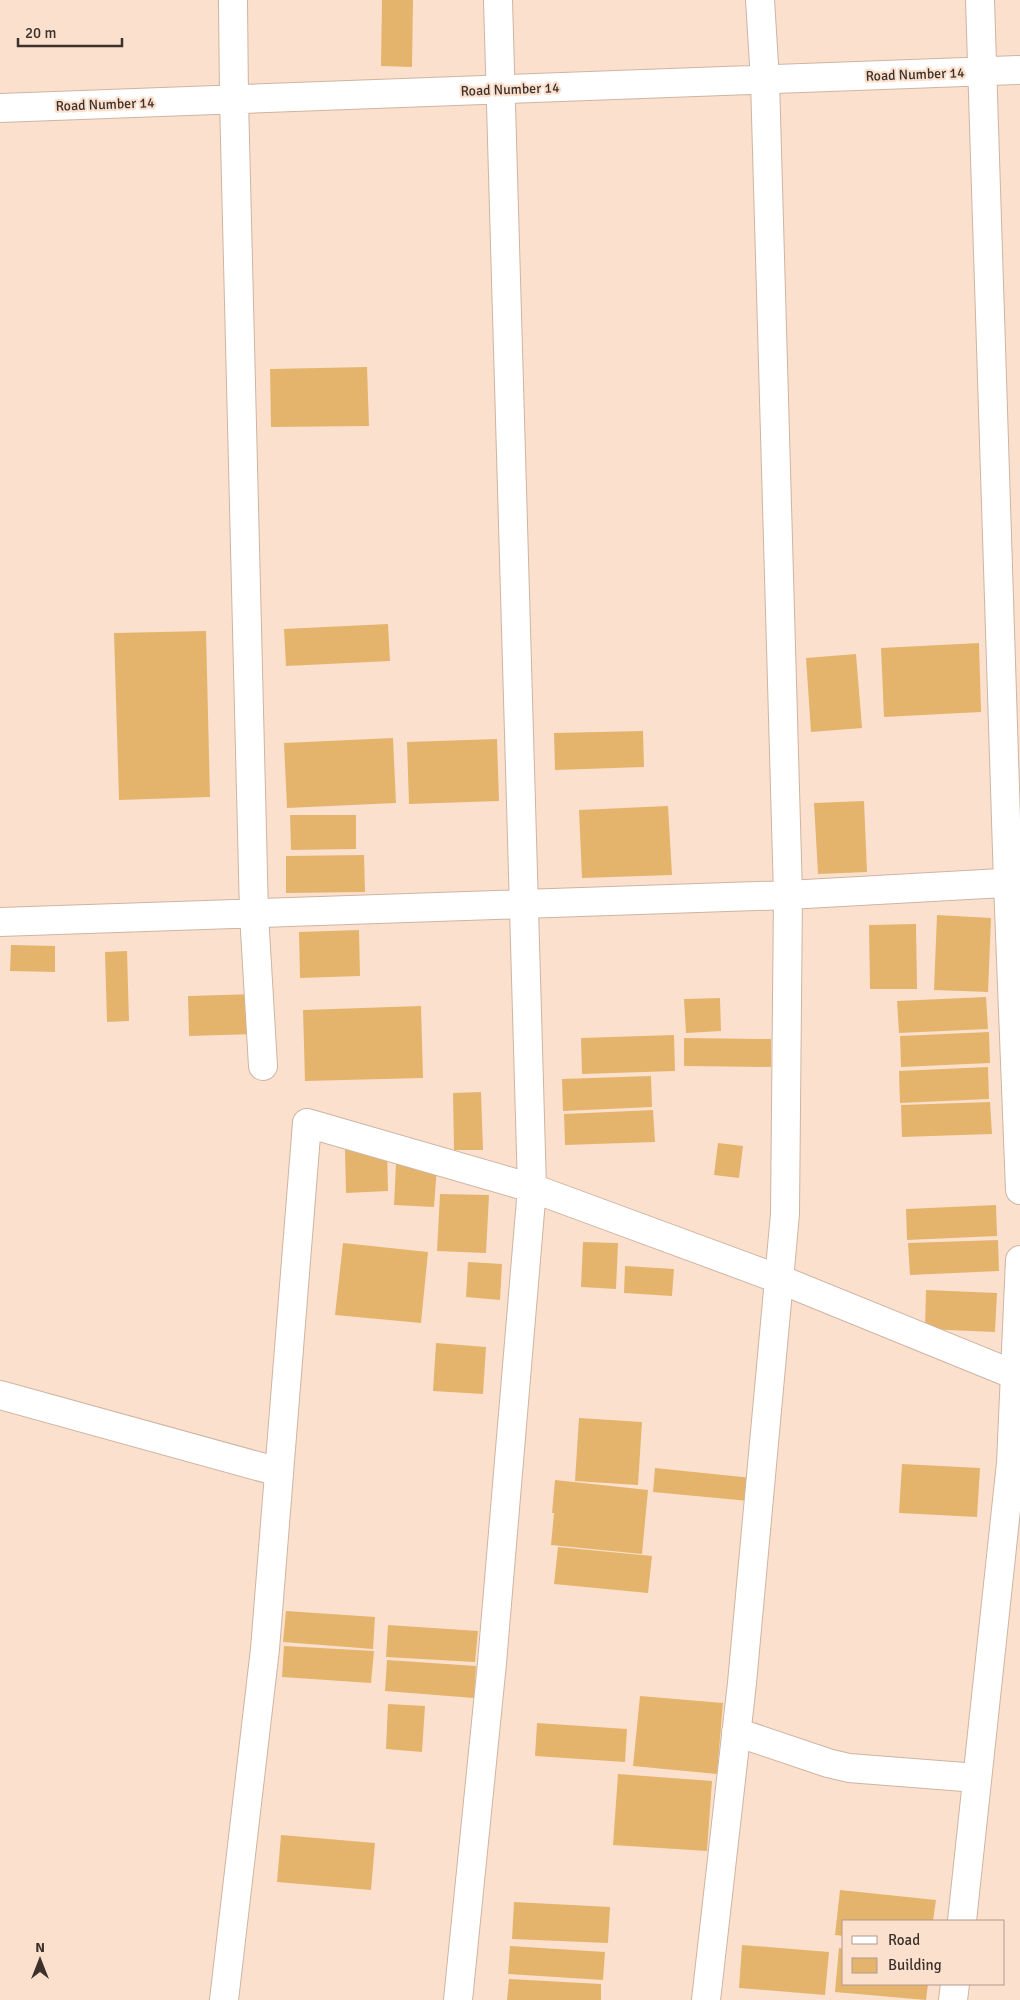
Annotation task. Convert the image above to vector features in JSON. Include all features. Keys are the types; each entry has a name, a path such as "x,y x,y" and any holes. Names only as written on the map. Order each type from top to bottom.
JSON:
{"street":[{"path":"233,0 254,914 264,1066"},
{"path":"458,2000 492,1663 532,1188 498,0"},
{"path":"706,2000 736,1732 785,1214 788,895 765,80 760,0"},
{"path":"980,0 1014,882 1020,1190"},
{"name":"Road Number 14","path":"0,108 1020,70"},
{"path":"0,922 788,895 1014,882"},
{"path":"224,2000 265,1649 307,1123 532,1188 779,1279 1017,1376"},
{"path":"962,1920 1011,1463 1017,1376 1020,1260"},
{"path":"0,1395 280,1472"},
{"path":"736,1732 828,1763 849,1768 977,1778"},
{"path":"953,2000 955,1985"}],"building":[{"path":"382,0 413,0 412,67 381,66"},
{"path":"367,367 369,426 271,427 270,369"},
{"path":"388,624 390,661 286,666 284,629"},
{"path":"206,631 210,797 119,800 114,633"},
{"path":"979,643 981,712 884,717 881,648"},
{"path":"856,654 862,728 811,732 806,658"},
{"path":"643,731 644,767 555,770 554,733"},
{"path":"393,738 396,803 287,808 284,743"},
{"path":"497,739 499,801 409,804 407,742"},
{"path":"864,801 867,872 818,874 814,803"},
{"path":"668,806 672,875 582,878 579,810"},
{"path":"290,815 356,815 356,849 291,850"},
{"path":"364,855 365,892 286,893 286,856"},
{"path":"937,915 991,918 988,992 934,990"},
{"path":"916,924 917,989 870,989 869,925"},
{"path":"359,930 360,976 300,978 299,932"},
{"path":"11,945 55,946 55,972 10,971"},
{"path":"127,951 129,1021 107,1022 105,952"},
{"path":"256,994 257,1034 189,1036 188,996"},
{"path":"986,997 988,1029 899,1033 897,1001"},
{"path":"720,998 721,1031 686,1033 684,999"},
{"path":"421,1006 423,1078 305,1081 303,1010"},
{"path":"989,1032 990,1063 901,1067 900,1036"},
{"path":"674,1035 675,1071 582,1074 581,1038"},
{"path":"684,1038 771,1039 771,1067 684,1066"},
{"path":"988,1067 989,1099 900,1103 899,1071"},
{"path":"651,1076 652,1107 563,1111 562,1079"},
{"path":"481,1092 483,1150 454,1150 453,1093"},
{"path":"990,1102 992,1134 902,1137 901,1105"},
{"path":"653,1110 655,1142 565,1145 564,1114"},
{"path":"718,1143 743,1146 739,1178 714,1175"},
{"path":"387,1148 388,1191 346,1193 345,1149"},
{"path":"396,1164 437,1166 434,1207 394,1205"},
{"path":"440,1194 489,1195 486,1253 437,1251"},
{"path":"996,1205 997,1236 907,1240 906,1209"},
{"path":"998,1240 999,1271 910,1275 908,1243"},
{"path":"583,1242 618,1243 616,1289 581,1287"},
{"path":"343,1243 428,1252 421,1323 335,1315"},
{"path":"468,1262 502,1264 500,1300 466,1297"},
{"path":"625,1266 674,1269 672,1296 624,1293"},
{"path":"926,1290 997,1293 995,1332 925,1329"},
{"path":"436,1343 486,1347 483,1394 433,1391"},
{"path":"579,1418 642,1422 638,1485 575,1481"},
{"path":"902,1464 980,1468 977,1517 899,1513"},
{"path":"655,1468 752,1478 749,1501 653,1492"},
{"path":"555,1480 648,1490 642,1554 551,1545"},
{"path":"558,1547 652,1556 648,1593 554,1584"},
{"path":"286,1611 375,1617 373,1649 283,1642"},
{"path":"388,1625 478,1631 475,1662 386,1657"},
{"path":"284,1646 374,1651 371,1683 282,1677"},
{"path":"387,1660 476,1666 474,1698 385,1691"},
{"path":"640,1696 723,1703 717,1774 633,1766"},
{"path":"388,1704 425,1706 422,1752 386,1749"},
{"path":"537,1723 627,1729 625,1762 535,1756"},
{"path":"618,1774 712,1781 707,1851 613,1845"},
{"path":"281,1835 375,1843 371,1890 277,1882"},
{"path":"840,1890 936,1900 933,1920 842,1920 842,1936 835,1935"},
{"path":"514,1902 610,1907 608,1943 512,1939"},
{"path":"742,1945 829,1952 825,1995 739,1988"},
{"path":"510,1946 605,1952 603,1980 508,1974"},
{"path":"839,1948 842,1949 842,1985 928,1985 926,2000 835,1992"},
{"path":"509,1979 601,1984 601,2000 507,2000"}]}
